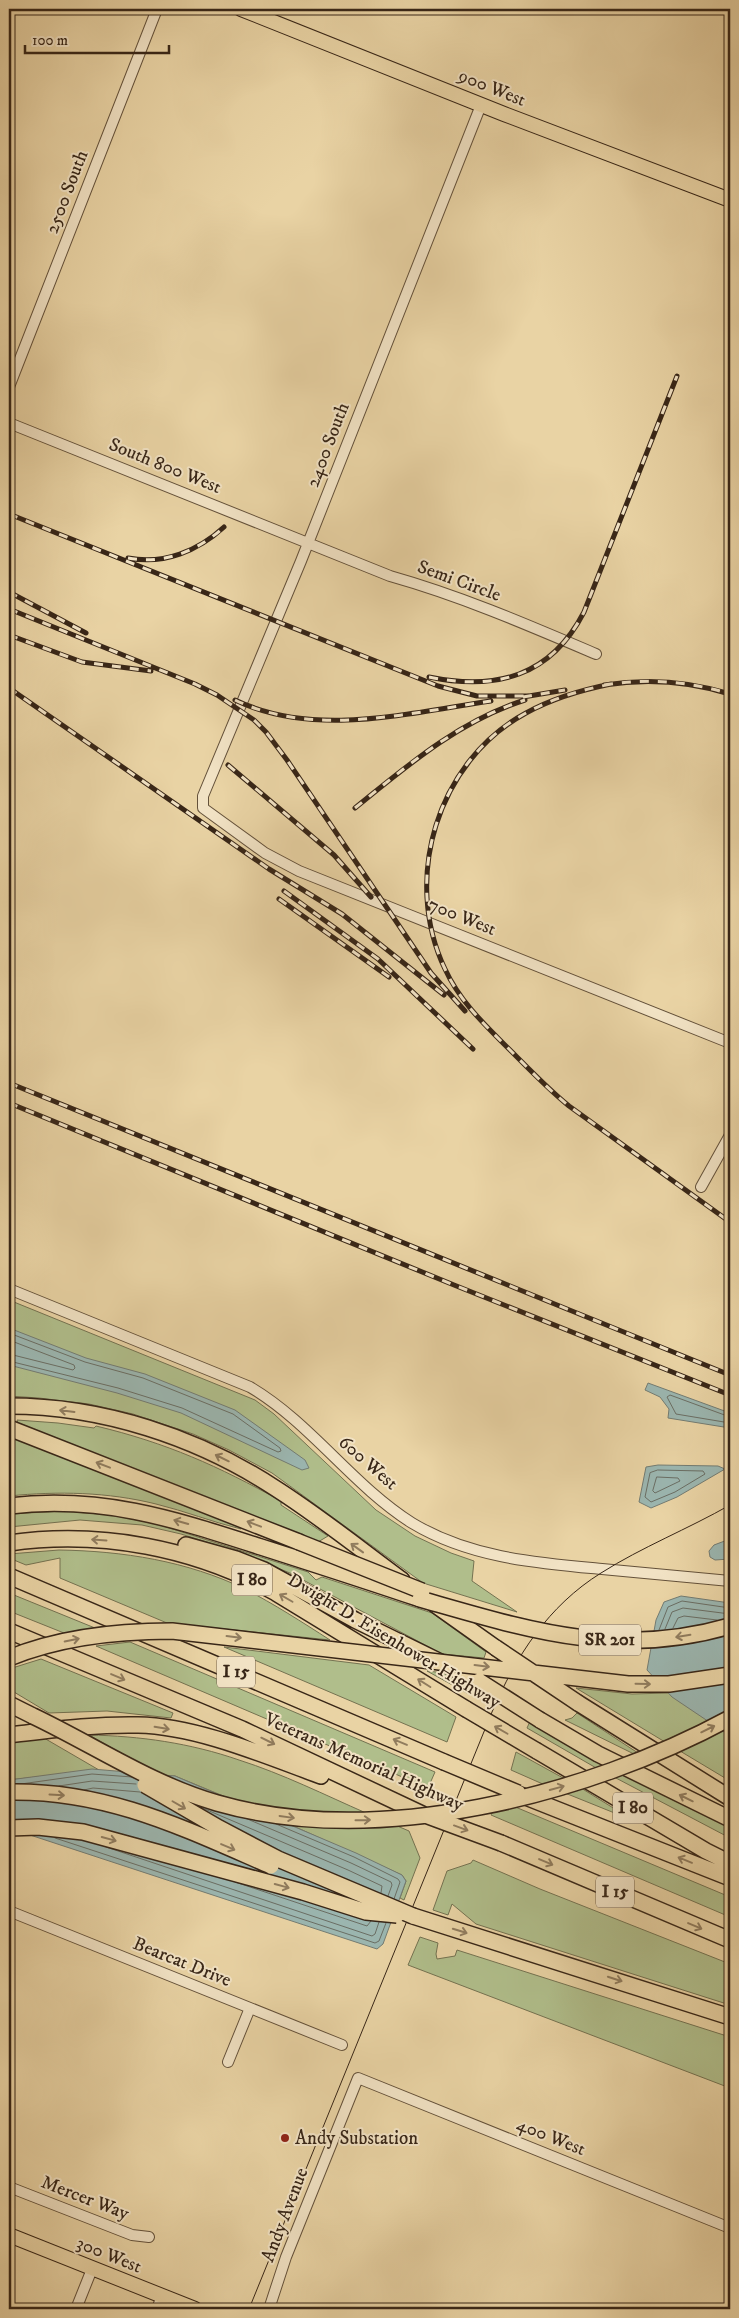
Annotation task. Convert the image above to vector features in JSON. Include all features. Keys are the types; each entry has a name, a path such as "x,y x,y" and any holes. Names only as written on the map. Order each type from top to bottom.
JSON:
{"highway":[{"path":"9,1406 65,1410 116,1420 165,1434 222,1458 288,1497 496,1648 578,1703 730,1798"},
{"path":"13,1430 490,1619"},
{"path":"9,1506 64,1503 123,1508 190,1524 490,1619"},
{"name":"Dwight D. Eisenhower Highway","path":"9,1543 62,1539 122,1542 175,1552 245,1576 290,1601 466,1709 706,1852 730,1863"},
{"path":"122,1542 165,1540 255,1566 479,1681 598,1754 730,1819"},
{"name":"Veterans Memorial Highway","path":"9,1576 518,1794 730,1878"},
{"name":"SR 201","path":"490,1619 546,1633 605,1640 666,1638 730,1626"},
{"name":"Veterans Memorial Highway","path":"9,1631 242,1729 398,1804 501,1843 730,1940"},
{"path":"9,1658 83,1637 135,1631 172,1631 628,1684 669,1684 730,1675"},
{"path":"9,1704 78,1738 156,1781 204,1799 247,1810 294,1818 357,1820 460,1810 557,1788 644,1758 730,1718"},
{"path":"32,1716 82,1748 240,1839 306,1872 413,1916"},
{"path":"9,1735 73,1727 140,1724 183,1731 239,1746 398,1804"},
{"path":"675,1765 730,1790"},
{"path":"9,1792 69,1796 124,1806 160,1819 353,1900 413,1916 730,2017"},
{"path":"9,1828 38,1827 83,1832 303,1892 366,1912 413,1916"}],"main road":[{"name":"900 West","path":"241,9 258,12 480,104 730,200"},
{"name":"300 West","path":"9,2235 92,2269 160,2303 195,2309"}],"street":[{"name":"2500 South","path":"9,387 158,9"},
{"name":"2400 South","path":"203,796 308,543 480,104"},
{"name":"South 800 West","path":"9,423 308,543"},
{"name":"Semi Circle","path":"308,543 390,576 430,587 473,603 596,654"},
{"name":"700 West","path":"203,796 203,808 265,853 299,871 730,1043"},
{"path":"701,1187 730,1134"},
{"name":"600 West","path":"9,1289 250,1387 285,1411 363,1485 412,1522 460,1545 496,1557 536,1563 730,1581"},
{"name":"Bearcat Drive","path":"9,1911 342,2045"},
{"path":"228,2062 250,2008"},
{"name":"400 West","path":"358,2078 730,2228"},
{"name":"Andy Avenue","path":"269,2309 286,2257 358,2078"},
{"name":"Mercer Way","path":"9,2187 132,2235 149,2237"},
{"path":"76,2309 92,2269"}],"green space":[{"path":"9,1300 255,1400 274,1414 376,1510 415,1536 451,1553 474,1561 472,1581 517,1612 423,1583 272,1473 229,1450 193,1434 133,1414 89,1404 9,1396"},
{"path":"17,1420 94,1428 96,1426 169,1448 214,1466 281,1501 281,1505 328,1536 318,1542 18,1423"},
{"path":"9,1436 241,1527 241,1529 167,1507 120,1497 64,1493 9,1496"},
{"path":"63,1511 111,1515 157,1524 308,1572 316,1580 322,1577 432,1613 486,1652 484,1658 442,1654 290,1573 235,1551 181,1534 142,1525 80,1520 9,1527 9,1514"},
{"path":"59,1550 131,1555 200,1571 245,1589 330,1640 167,1623 60,1578 60,1558 26,1565 9,1558 9,1554"},
{"path":"9,1593 95,1628 64,1633 9,1611"},
{"path":"130,1642 435,1772 428,1788 96,1646"},
{"path":"224,1647 369,1665 456,1717 447,1742"},
{"path":"41,1659 173,1713 171,1718 107,1711 49,1713 9,1689 9,1669"},
{"path":"427,1671 454,1674 472,1684 467,1693"},
{"path":"576,1688 632,1694 669,1693 710,1722 665,1742"},
{"path":"577,1713 638,1753 636,1755 565,1720 572,1718"},
{"path":"532,1717 615,1762 598,1769 527,1728"},
{"path":"722,1730 730,1736 730,1781 680,1751"},
{"path":"89,1735 165,1742 221,1754 304,1785 366,1813 294,1812 233,1800 175,1776 160,1775"},
{"path":"44,1738 99,1770 9,1780 9,1743"},
{"path":"516,1752 565,1779 545,1785 511,1770"},
{"path":"631,1771 730,1822 730,1838 614,1777"},
{"path":"581,1788 623,1814 622,1816 565,1793"},
{"path":"513,1806 730,1897 730,1917 491,1815 493,1811"},
{"path":"291,1825 335,1828 395,1825 409,1831 420,1858 404,1900 400,1898 406,1881 402,1875"},
{"path":"473,1860 540,1889 730,1964 730,2005 476,1924 452,1904 448,1915 433,1910 447,1871 471,1863"},
{"path":"420,1937 438,1943 437,1959 455,1956 457,1950 730,2037 730,2088 408,1965"}],"water":[{"path":"9,1328 86,1358 145,1374 235,1410 305,1460 309,1468 302,1470 181,1413 117,1393 9,1365"},
{"path":"648,1383 730,1413 730,1428 668,1418 669,1409 660,1397 645,1390"},
{"path":"658,1465 718,1466 725,1469 677,1497 651,1508 639,1502 646,1467"},
{"path":"730,1539 730,1559 715,1560 710,1557 709,1551 714,1545"},
{"path":"681,1596 730,1603 730,1736 672,1697 647,1670 656,1620 664,1602"},
{"path":"92,1769 175,1776 356,1853 402,1875 406,1881 383,1944 377,1949 27,1834 9,1819 9,1780"}],"tram line":[{"path":"249,2309 492,1712 501,1691 523,1652 550,1617 582,1586 633,1555 730,1505"}],"railway":[{"path":"429,677 477,682 520,674 538,664 555,651 571,634 584,612 677,376"},
{"path":"9,514 438,686 477,696 528,696"},
{"path":"128,558 141,560 155,559 180,554 203,543 224,527"},
{"path":"9,592 86,633"},
{"path":"9,609 195,684 217,695 254,720 266,732 287,760 431,973 465,1011"},
{"path":"9,635 82,662 151,671"},
{"path":"604,685 652,681 668,682 699,686 730,694"},
{"path":"611,684 567,695 526,713 495,734 470,761 450,791 436,825 428,861 427,898 432,934 445,969 466,1003 483,1023 539,1079 569,1106 730,1222"},
{"path":"9,688 269,869 342,914 444,995"},
{"path":"523,697 565,690"},
{"path":"235,700 265,711 297,718 329,720 394,716 491,701"},
{"path":"355,808 415,760 456,732 501,709 525,700"},
{"path":"228,765 334,855 371,897"},
{"path":"284,891 378,959 473,1049"},
{"path":"279,899 389,977"},
{"path":"9,1083 730,1375"},
{"path":"9,1103 454,1285 730,1395"}],"place":[{"name":"Andy Substation","path":"285,2138"}]}
